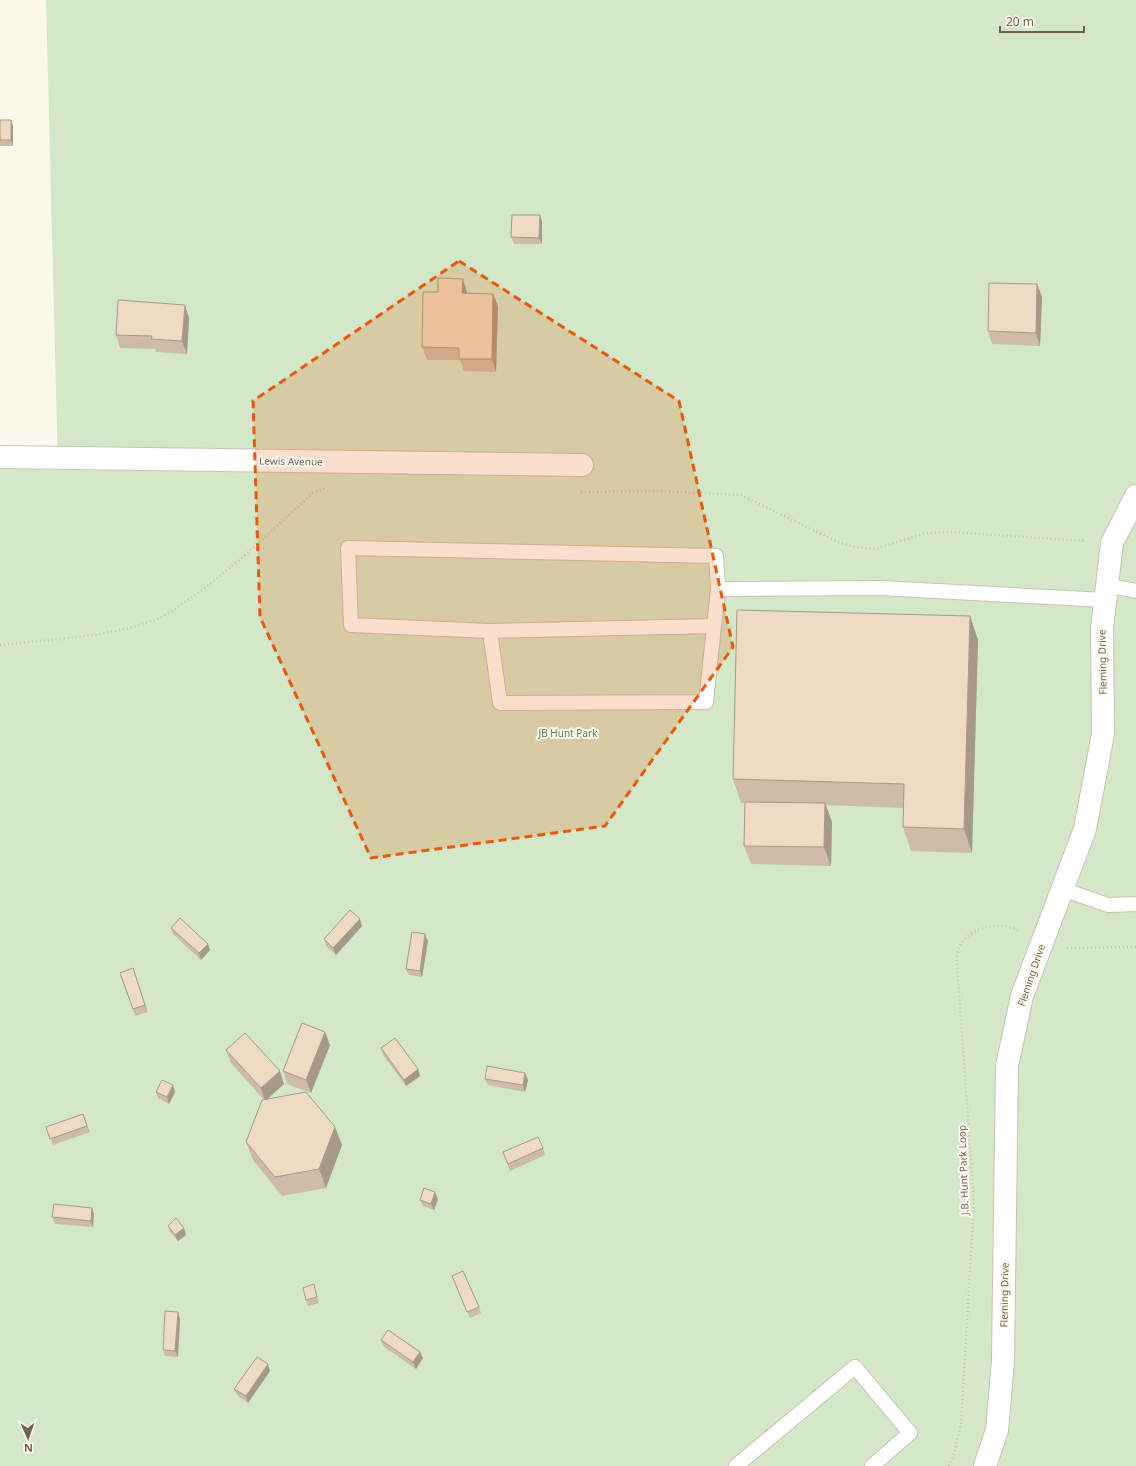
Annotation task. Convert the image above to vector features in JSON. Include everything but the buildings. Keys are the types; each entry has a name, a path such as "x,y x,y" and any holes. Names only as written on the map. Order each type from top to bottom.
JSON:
{"street":[{"name":"Lewis Avenue","path":"0,457 582,465"},
{"name":"Fleming Drive","path":"985,1466 997,1430 1003,1362 1007,1066 1022,996 1085,829 1104,734 1102,628 1112,543 1136,496"}],"lane":[{"path":"490,631 500,703 706,702 718,589 716,556 348,548 351,625 490,631 714,626"},
{"path":"718,589 881,588 1105,593 1136,591"},
{"path":"1062,889 1108,905 1136,904"},
{"path":"736,1466 855,1367 910,1433 872,1466"}],"path":[{"name":"J.B. Hunt Park Loop","path":"949,1466 954,1454 961,1423 974,1204 957,963 959,948 967,937 983,928 998,926 1014,928 1024,935"},
{"path":"1064,947 1087,949 1136,947"}],"highlighted area":[{"path":"459,261 679,401 733,647 605,826 371,858 260,617 253,401"}],"green space":[{"name":"JB Hunt Park","path":"46,0 1136,0 1136,1466 0,1466 0,468 58,469"}]}
